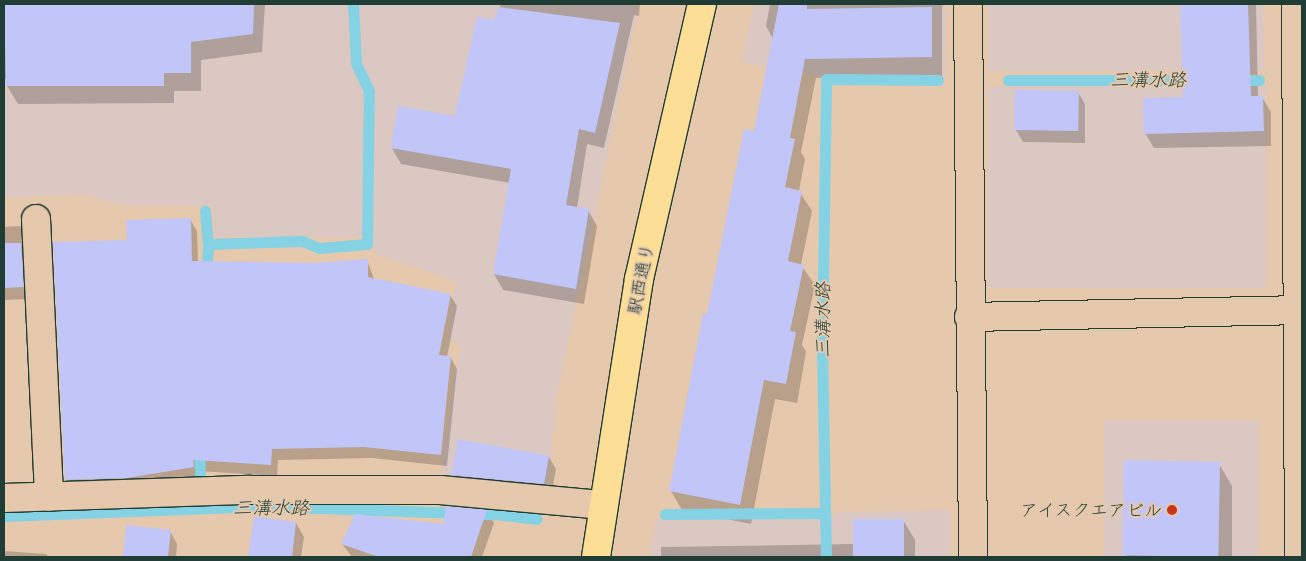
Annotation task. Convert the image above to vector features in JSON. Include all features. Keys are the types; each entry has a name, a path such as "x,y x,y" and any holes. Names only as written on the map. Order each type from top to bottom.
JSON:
{"main road":[{"name":"駅西通り","path":"596,557 639,280 702,4"}],"street":[{"path":"968,4 969,317 973,557"},
{"path":"1296,4 1300,310 1299,557"},
{"path":"36,219 49,497"},
{"path":"969,317 1300,310"},
{"path":"4,498 200,492 440,490 603,505"}],"shaded area":[{"path":"4,4 348,4 350,61 364,94 362,237 215,237 213,211 199,206 119,205 88,195 4,197"},
{"path":"359,4 639,4 556,399 548,492 440,480 460,345 449,340 456,281 373,253 374,89 362,67"},
{"path":"755,4 946,4 946,76 819,76 741,62"},
{"path":"988,4 1264,4 1264,71 988,71"},
{"path":"988,86 1266,86 1266,288 988,288"},
{"path":"1104,420 1258,420 1258,557 1104,557"},
{"path":"950,510 950,557 649,557 656,518 833,518 834,512"}],"building":[{"path":"4,4 254,4 253,34 191,42 191,73 164,73 164,86 6,86"},
{"path":"779,4 807,4 807,9 932,7 932,57 805,59 790,138 795,139 785,187 802,191 788,261 804,265 790,331 796,332 786,384 764,380 740,505 669,491 703,313 707,314 744,129 754,131"},
{"path":"1180,4 1248,4 1251,96 1263,96 1264,131 1144,134 1143,98 1183,97"},
{"path":"499,7 620,23 595,133 579,129 566,205 589,209 576,289 493,274 511,169 391,148 398,106 455,116 477,17 494,20"},
{"path":"1015,90 1079,91 1078,131 1014,130"},
{"path":"191,218 192,261 313,263 368,259 368,277 451,294 439,355 451,356 441,455 364,447 272,449 271,465 193,460 194,467 127,478 65,480 53,242 127,240 126,220"},
{"path":"4,243 21,243 24,287 4,288"},
{"path":"458,439 549,456 544,484 451,475"},
{"name":"アイスクエアビル","path":"1124,460 1220,462 1218,557 1122,555"},
{"path":"446,506 487,510 471,557 379,557 341,544 355,514 443,524"},
{"path":"254,516 296,522 292,557 248,557"},
{"path":"853,519 904,519 904,557 853,557"},
{"path":"126,525 171,530 168,557 123,557"}],"waterway":[{"path":"206,276 208,244 302,241 319,248 367,244 369,91 356,63 353,4"},
{"name":"三溝水路","path":"826,557 822,342 826,79 938,80"},
{"name":"三溝水路","path":"1008,80 1197,80"},
{"name":"三溝水路","path":"1236,80 1259,80"},
{"path":"205,211 208,244"},
{"path":"199,445 201,508"},
{"name":"三溝水路","path":"4,516 262,506 495,514 537,519"},
{"name":"三溝水路","path":"665,514 825,513"}],"place":[{"name":"アイスクエアビル","path":"1172,510"}]}
